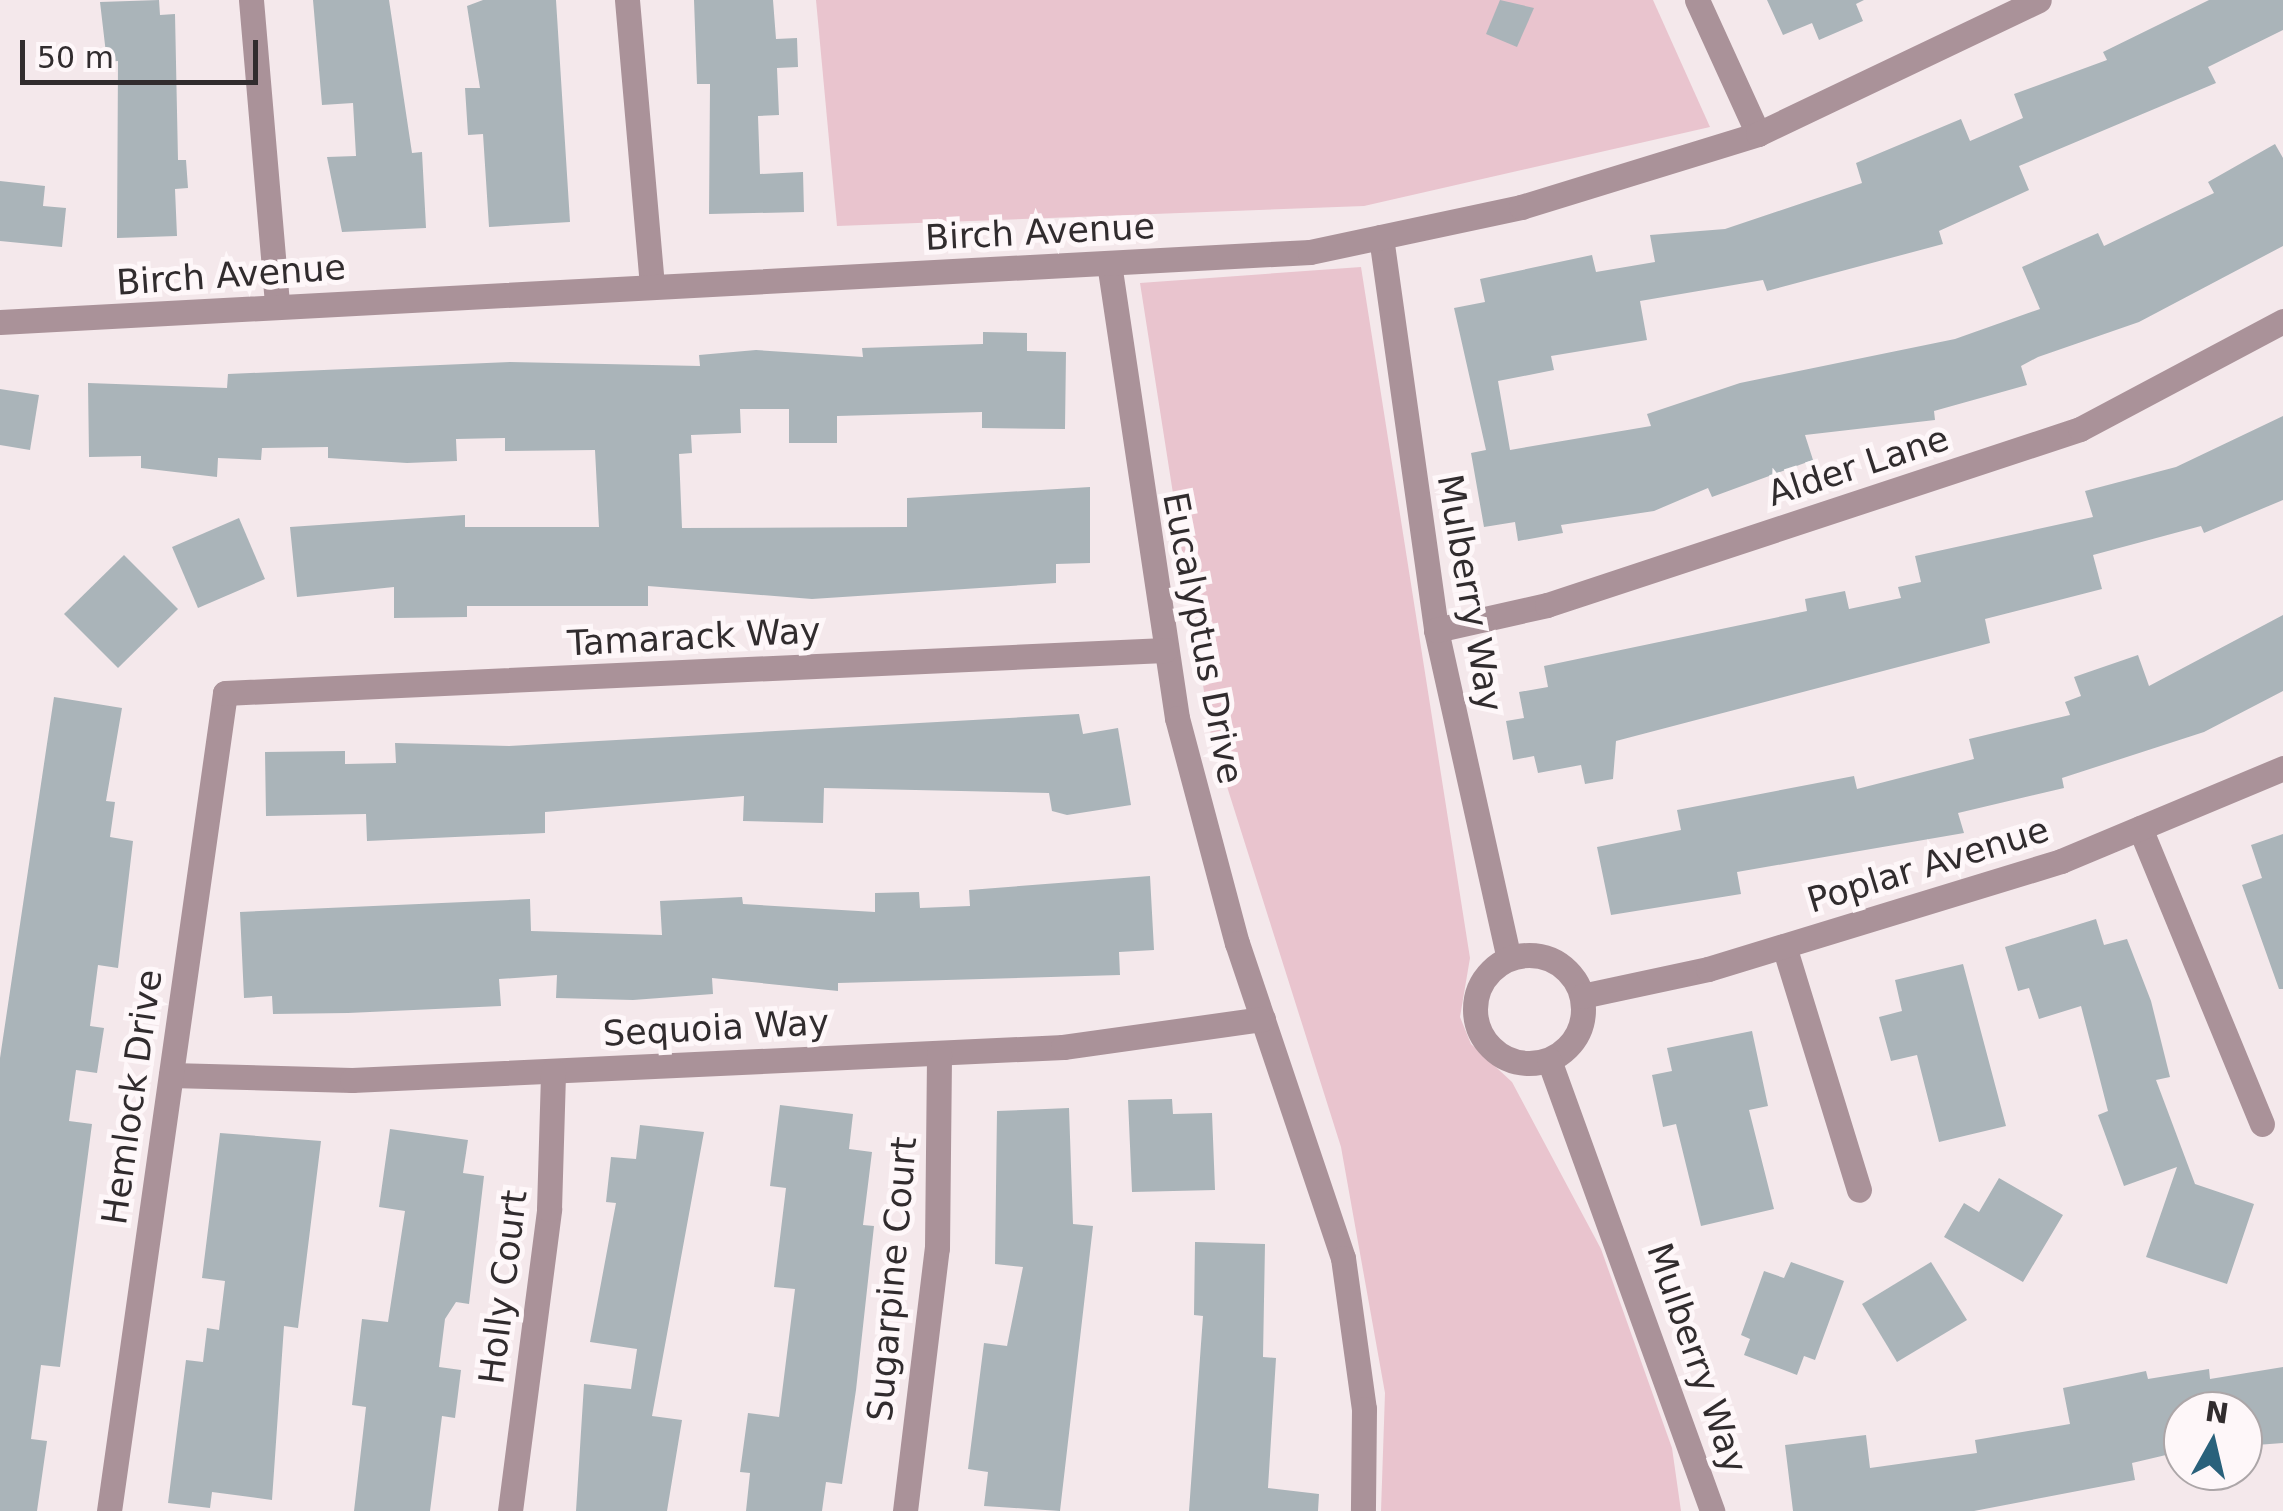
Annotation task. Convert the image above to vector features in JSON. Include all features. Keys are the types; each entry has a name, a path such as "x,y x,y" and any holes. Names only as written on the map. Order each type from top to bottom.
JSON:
{"street":[{"path":"250,0 277,306"},
{"path":"627,0 652,287"},
{"path":"1697,0 1758,134"},
{"name":"Birch Avenue","path":"0,322 1310,252 1521,207 1758,134 2039,0"},
{"name":"Mulberry Way","path":"1380,236 1436,630 1510,958"},
{"name":"Eucalyptus Drive","path":"1108,263 1165,650 1263,1019 1343,1258 1364,1409 1363,1511"},
{"name":"Alder Lane","path":"1436,630 1548,605 2080,429 2283,320"},
{"name":"Tamarack Way","path":"225,694 1165,650"},
{"name":"Hemlock Drive","path":"108,1511 225,694"},
{"name":"Poplar Avenue","path":"1582,996 1784,946 2140,828 2283,768"},
{"path":"2140,828 2262,1124"},
{"path":"1784,946 1858,1190"},
{"path":"1510,958 1562,966 1582,996 1570,1046 1548,1060 1510,1061 1488,1046 1474,1017 1477,990 1510,958"},
{"name":"Sequoia Way","path":"171,1075 352,1080 939,1053 1138,1040 1263,1019"},
{"name":"Sugarpine Court","path":"905,1511 937,1248 939,1053"},
{"name":"Mulberry Way","path":"1548,1060 1712,1511"},
{"name":"Holly Court","path":"510,1511 548,1209 554,1070"}],"shaded area":[{"path":"816,0 1653,0 1710,127 1364,206 837,226"},
{"path":"1361,267 1470,958 1460,1017 1471,1044 1512,1082 1601,1249 1672,1448 1681,1511 1381,1511 1385,1393 1341,1147 1211,736 1140,283"}],"building":[{"path":"159,0 160,15 175,14 178,160 186,160 188,188 175,189 177,236 117,238 118,61 107,62 100,2"},
{"path":"313,0 389,0 412,153 422,152 426,228 342,232 327,157 356,156 353,103 322,105"},
{"path":"483,0 556,0 570,222 489,227 483,134 468,135 465,88 480,88 467,6"},
{"path":"694,0 773,0 776,39 797,38 798,67 777,68 779,115 758,116 760,174 803,172 804,212 709,214 710,84 697,84"},
{"path":"1500,0 1534,8 1517,47 1486,34"},
{"path":"1767,0 1864,0 1856,4 1863,21 1819,40 1812,23 1783,35"},
{"path":"2209,0 2283,0 2283,30 2208,67 2216,83 2019,166 2029,190 1939,231 1943,244 1767,291 1763,280 1640,301 1647,340 1551,356 1554,370 1498,381 1510,450 1651,426 1647,414 1740,383 1955,339 2040,309 2022,267 2098,233 2104,246 2214,193 2208,182 2275,144 2283,158 2283,246 2139,322 2038,357 2021,366 2027,385 1934,411 1935,420 1805,435 1813,460 1712,497 1708,488 1654,511 1561,525 1563,533 1518,541 1515,522 1484,527 1471,453 1486,450 1454,308 1485,302 1480,279 1592,255 1596,272 1655,262 1650,235 1725,229 1862,183 1856,163 1961,119 1970,141 2023,118 2014,94 2107,60 2103,52"},
{"path":"0,181 45,186 43,206 66,208 62,247 0,241"},
{"path":"983,332 1027,333 1027,351 1066,352 1065,429 982,428 982,412 837,416 837,443 789,443 789,409 740,409 741,433 691,435 692,453 679,454 682,528 907,527 907,498 1090,487 1090,563 1056,564 1056,583 812,599 648,586 648,606 467,606 467,617 394,618 394,587 297,597 290,527 465,515 465,527 599,527 595,450 505,451 505,438 456,439 457,461 407,463 328,458 328,447 262,448 261,460 218,458 217,477 141,468 141,456 89,457 88,383 227,388 228,374 510,362 700,366 699,355 756,350 863,357 862,348 983,344"},
{"path":"0,389 39,395 30,450 0,445"},
{"path":"2283,416 2283,500 2204,533 2201,526 2093,555 2102,589 1985,619 1990,643 1616,741 1613,779 1585,784 1581,765 1538,773 1534,756 1513,760 1506,721 1524,718 1519,692 1548,687 1544,666 1807,611 1805,599 1845,591 1849,609 1901,598 1898,587 1921,582 1915,556 2093,517 2085,491 2176,467"},
{"path":"239,518 265,579 198,608 172,547"},
{"path":"124,555 178,609 118,668 64,614"},
{"path":"2283,615 2283,691 2204,732 2062,778 2064,788 1958,813 1964,833 1737,872 1741,894 1611,915 1597,847 1681,830 1677,810 1854,776 1857,789 1974,759 1969,739 2070,715 2065,702 2081,696 2074,677 2138,655 2149,686"},
{"path":"54,697 122,708 106,801 115,802 110,837 133,841 118,968 98,965 90,1026 104,1028 97,1073 76,1070 69,1121 92,1124 60,1367 41,1365 31,1439 47,1441 37,1511 0,1511 0,1058"},
{"path":"1079,714 1083,734 1118,728 1131,805 1067,815 1052,811 1049,793 824,788 823,823 743,821 744,796 545,812 545,833 367,841 366,814 266,816 265,752 345,751 345,764 396,763 395,743 509,746"},
{"path":"2283,834 2283,989 2279,989 2242,885 2262,878 2251,845"},
{"path":"1150,876 1154,950 1119,952 1120,975 838,983 838,991 712,978 713,994 633,1000 556,998 557,975 499,979 501,1006 348,1013 273,1014 272,996 244,998 240,912 530,899 531,931 662,935 660,901 742,897 743,904 875,912 875,893 919,892 920,908 970,906 969,890"},
{"path":"2096,919 2104,945 2127,939 2151,1001 2170,1077 2156,1080 2195,1184 2254,1204 2227,1284 2146,1257 2177,1167 2124,1186 2098,1115 2108,1111 2081,1006 2039,1019 2029,988 2018,991 2005,947"},
{"path":"1963,964 2006,1126 1939,1142 1917,1055 1891,1061 1879,1017 1902,1011 1895,980"},
{"path":"1752,1031 1768,1106 1749,1110 1774,1209 1701,1226 1676,1124 1663,1127 1652,1075 1672,1071 1667,1048"},
{"path":"1172,1099 1173,1114 1212,1113 1215,1190 1132,1192 1128,1100"},
{"path":"780,1105 853,1114 849,1149 872,1152 863,1225 874,1226 856,1390 842,1484 826,1482 822,1511 746,1511 750,1473 740,1472 748,1413 779,1417 795,1289 774,1287 786,1188 770,1186"},
{"path":"1069,1108 1073,1224 1093,1226 1060,1511 984,1506 988,1472 968,1469 984,1343 1007,1346 1023,1267 995,1264 997,1111"},
{"path":"640,1125 704,1132 652,1416 682,1420 667,1511 576,1511 584,1384 631,1389 637,1349 590,1342 616,1203 606,1202 611,1157 636,1159"},
{"path":"390,1129 468,1140 463,1173 484,1176 469,1304 456,1302 445,1319 439,1367 461,1370 455,1418 442,1416 430,1511 354,1511 366,1407 352,1405 362,1319 388,1322 405,1211 379,1207"},
{"path":"220,1133 321,1141 298,1328 284,1326 272,1500 212,1492 210,1508 168,1503 186,1360 203,1362 207,1328 219,1330 225,1281 202,1278"},
{"path":"1999,1178 2063,1215 2023,1282 1944,1237 1964,1203 1979,1212"},
{"path":"1195,1242 1265,1244 1263,1357 1276,1358 1268,1488 1319,1494 1318,1511 1189,1511 1203,1316 1194,1315"},
{"path":"1791,1262 1844,1281 1815,1360 1804,1356 1797,1375 1744,1355 1750,1339 1741,1335 1764,1271 1784,1278"},
{"path":"1931,1262 1967,1320 1897,1362 1862,1304"},
{"path":"2283,1367 2283,1443 2263,1444 2263,1391 2163,1391 2163,1456 2132,1463 2135,1480 1974,1511 1793,1511 1785,1445 1866,1435 1870,1468 1977,1453 1975,1440 2070,1424 2063,1388 2146,1371 2148,1379 2209,1369 2210,1379"}]}
